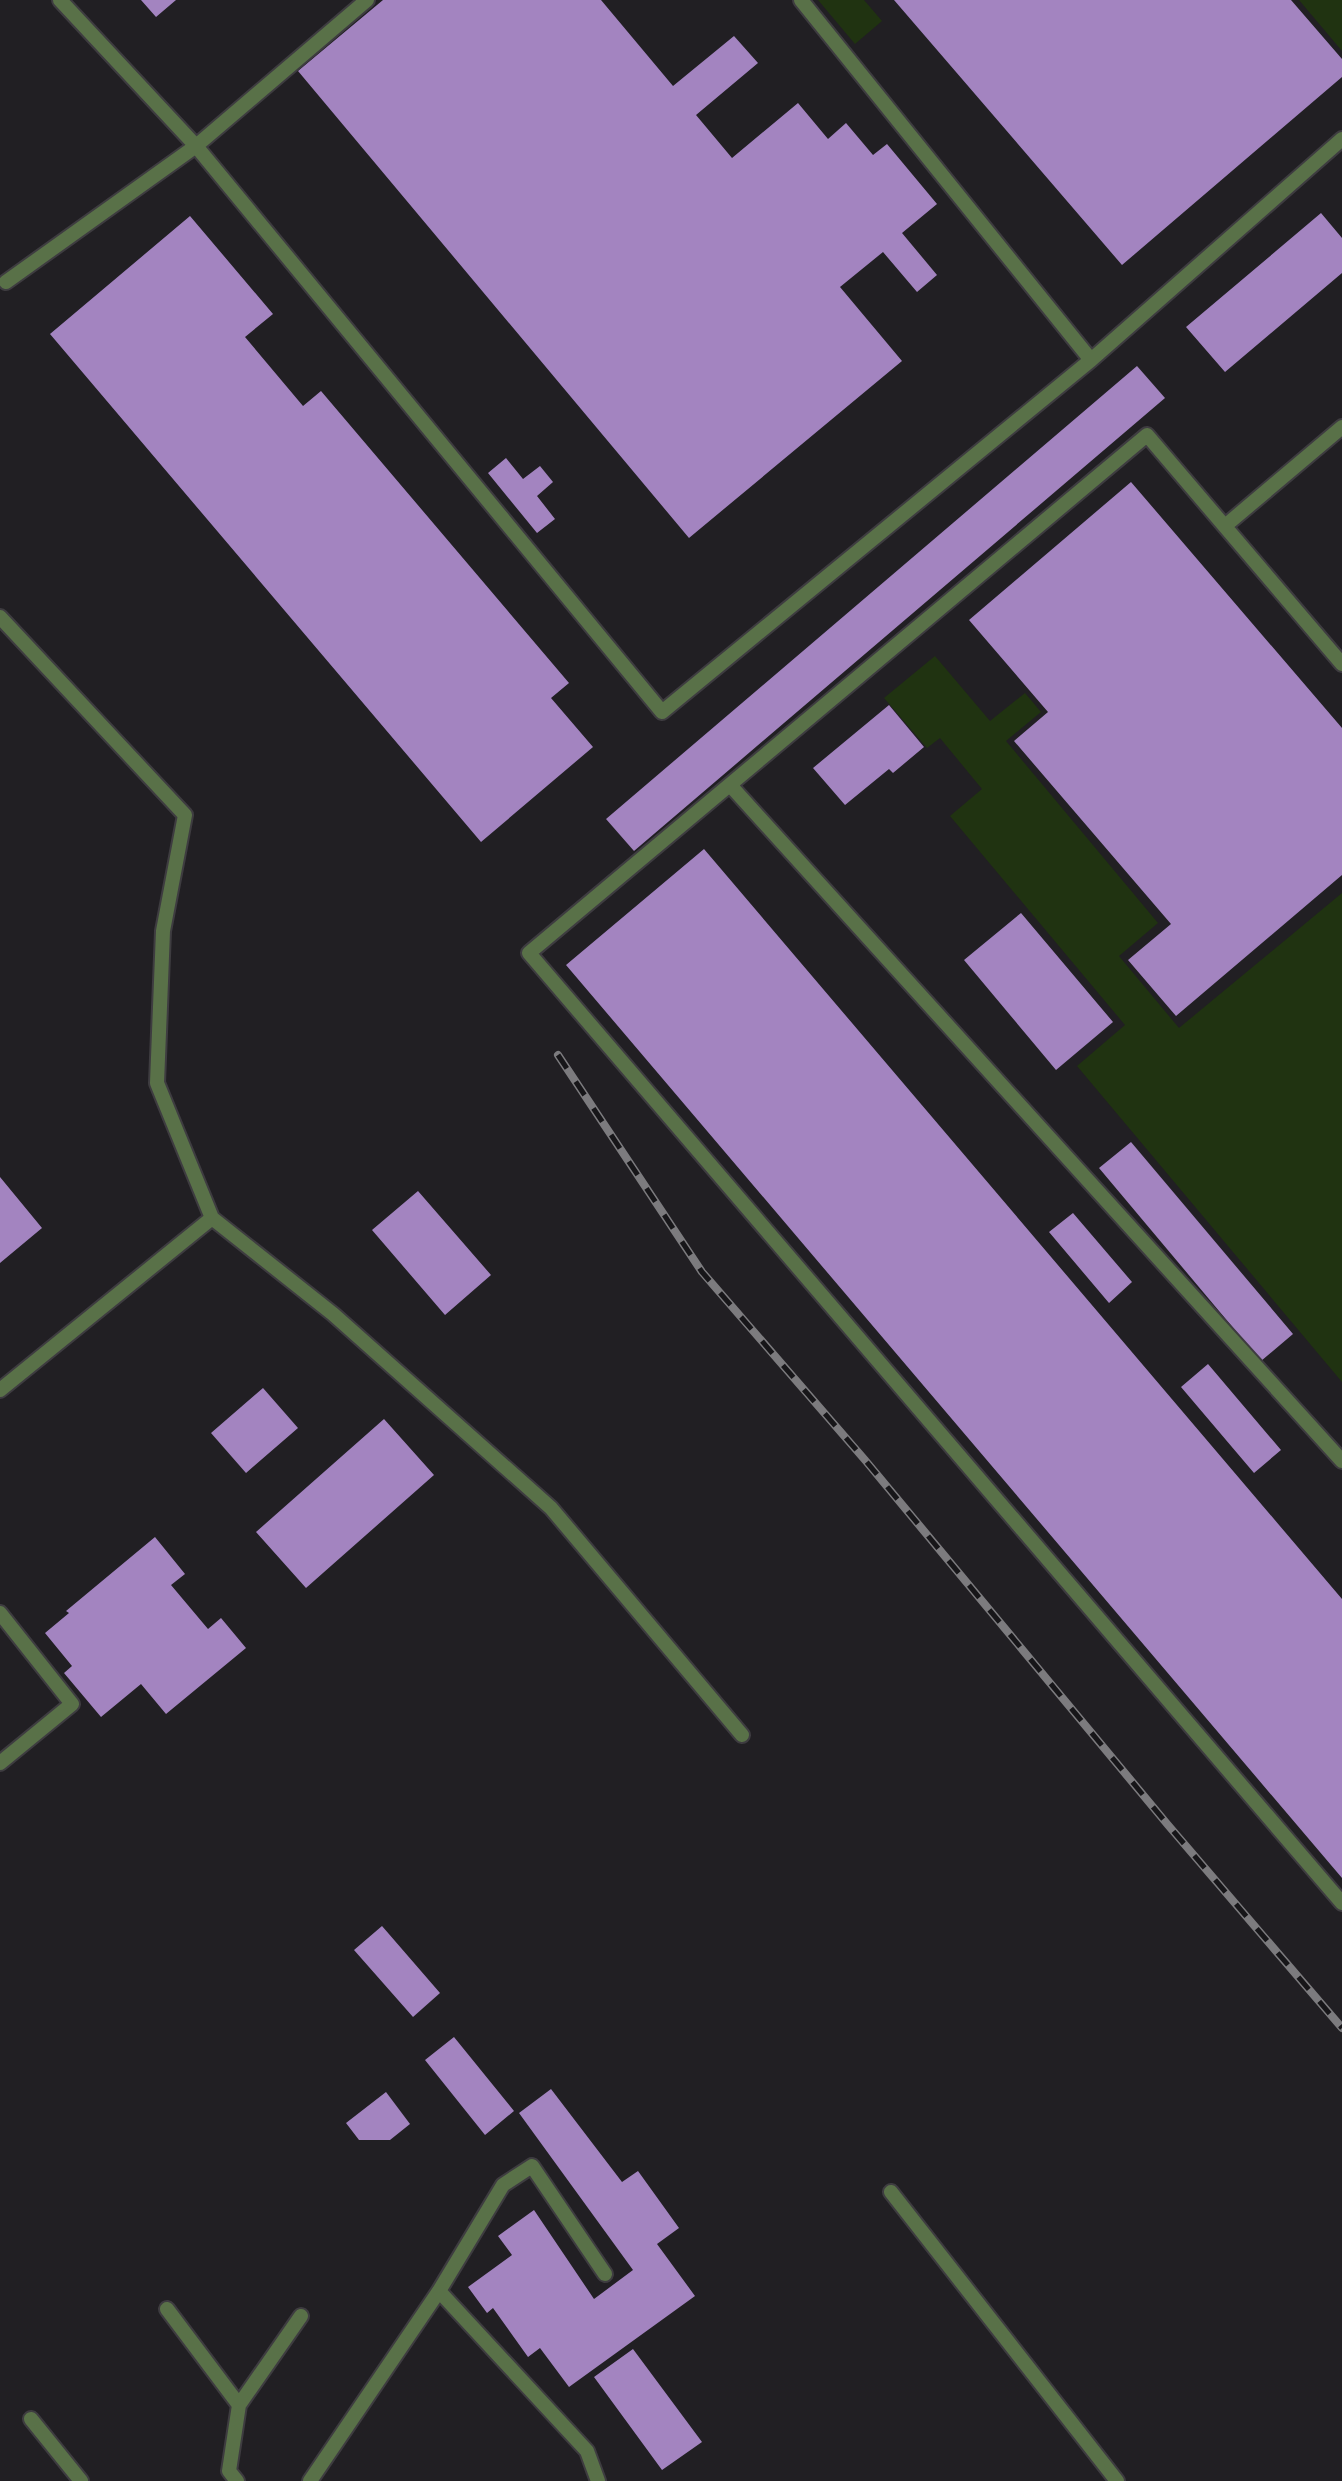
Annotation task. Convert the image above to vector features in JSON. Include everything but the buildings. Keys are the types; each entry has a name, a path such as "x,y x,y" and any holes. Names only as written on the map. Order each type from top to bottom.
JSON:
{"lane":[{"path":"60,0 196,146 662,712 1091,360 1342,139"},
{"path":"6,282 196,146 367,0"},
{"path":"801,0 1091,360"},
{"path":"1226,526 1342,427"},
{"path":"1342,664 1146,435 529,953 1342,1903"},
{"path":"0,617 185,815 163,931 156,1083 212,1218 333,1314 551,1508 742,1735"},
{"path":"730,785 1342,1461"},
{"path":"0,1390 212,1218"},
{"path":"0,1612 72,1704 0,1763"},
{"path":"310,2481 439,2291 503,2185 532,2166 605,2274"},
{"path":"891,2192 1117,2481"},
{"path":"439,2291 587,2451 598,2481"},
{"path":"167,2309 239,2405"},
{"path":"237,2481 229,2471 239,2405 301,2316"},
{"path":"31,2419 81,2481"}],"green space":[{"path":"818,0 864,0 882,21 855,44"},
{"path":"1299,0 1342,0 1342,51"},
{"path":"935,656 990,721 1025,693 1041,712 1006,741 1158,923 1119,956 1179,1028 1342,893 1342,1382 1077,1066 1125,1025 950,816 982,789 940,738 927,748 884,698"}],"railway":[{"path":"558,1055 702,1272 865,1460 1168,1825 1342,2028"}]}
